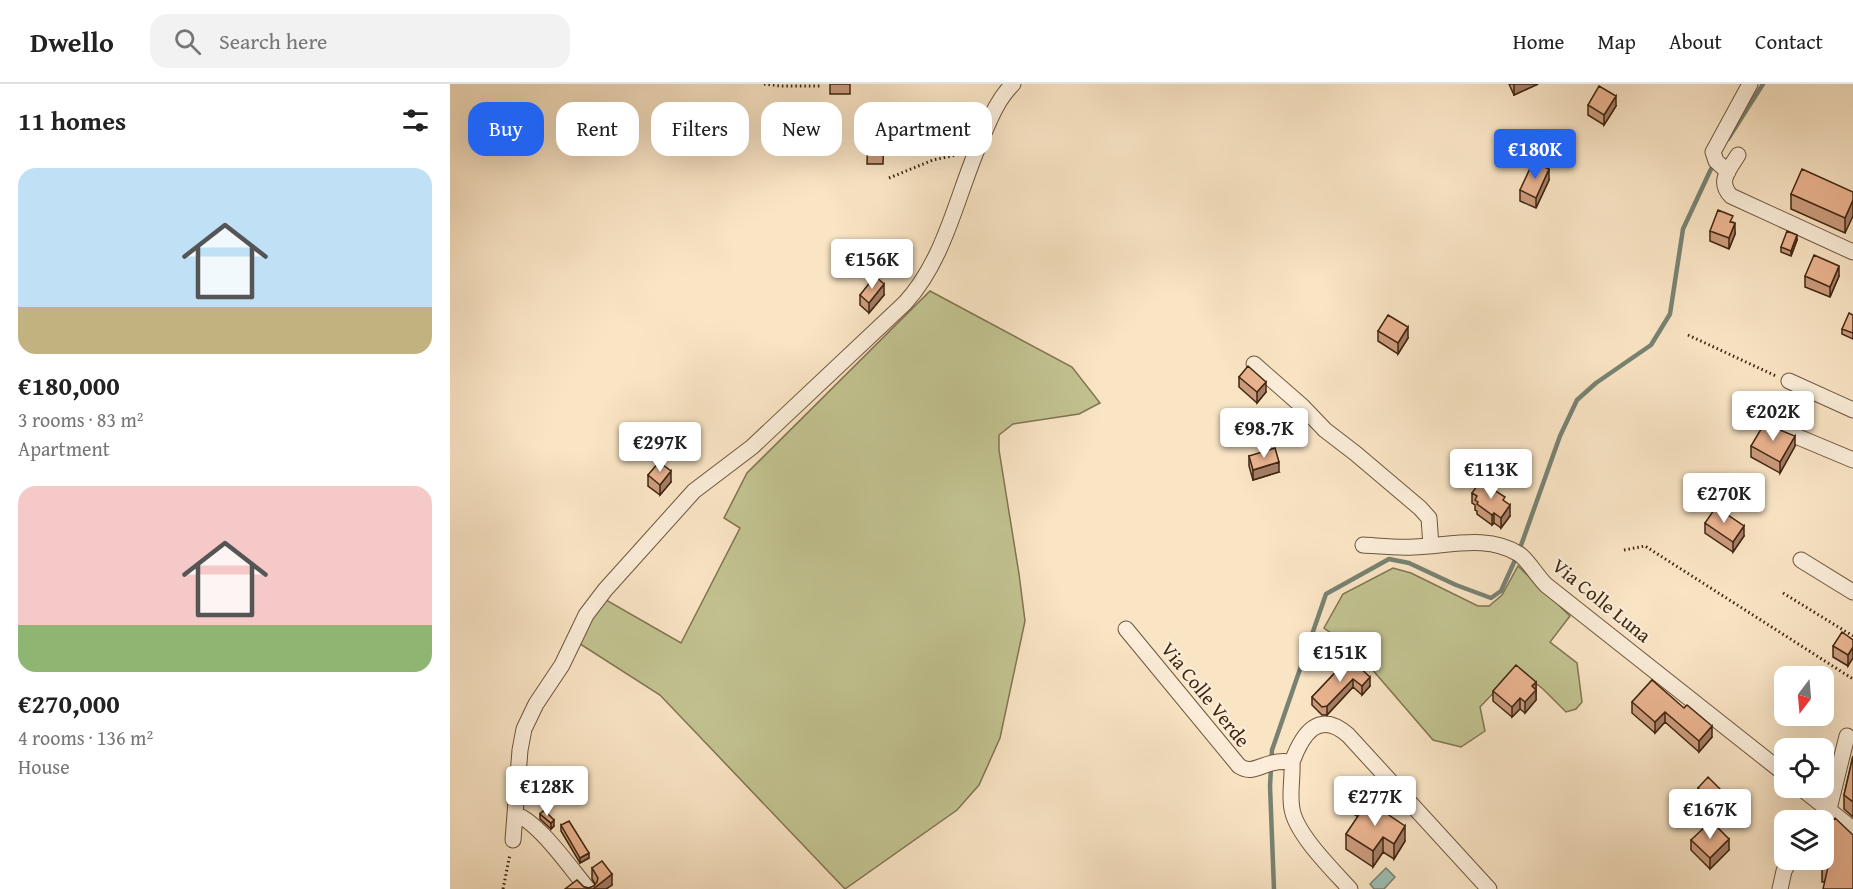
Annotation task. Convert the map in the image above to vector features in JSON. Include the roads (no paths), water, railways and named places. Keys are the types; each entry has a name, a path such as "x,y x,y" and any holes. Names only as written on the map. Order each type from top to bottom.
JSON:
{"street":[{"path":"513,840 524,729 536,704 562,664 592,606 694,491 752,447 917,290 937,254 977,149 996,107 1013,84"},
{"path":"1728,172 1716,161 1713,152 1750,84"},
{"path":"1738,155 1724,181 1724,187 1731,196 1853,252"},
{"path":"1254,364 1302,406 1325,430 1420,508 1429,518 1431,546"},
{"path":"1789,381 1853,410"},
{"path":"1779,429 1853,460"},
{"name":"Via Colle Luna","path":"1363,545 1401,547 1483,543 1502,546 1520,554 1546,585 1774,765"},
{"path":"1801,561 1853,592"},
{"name":"Via Colle Verde","path":"1126,629 1236,764 1248,770 1278,763"},
{"path":"1350,889 1305,837 1294,817 1278,763 1314,726 1331,726 1344,732 1489,889"},
{"path":"1829,809 1847,736"},
{"path":"1815,798 1853,829"},
{"path":"515,814 536,828 588,889"},
{"path":"1780,889 1785,870"}],"water":[{"path":"1386,868 1395,877 1384,889 1374,889 1370,884"}],"waterway":[{"path":"1728,139 1763,84"},
{"path":"1519,551 1560,436 1577,400 1596,383 1651,345 1670,314 1683,229 1711,169"},
{"path":"1274,889 1270,786 1272,750 1326,594 1389,559 1409,563 1491,598 1501,591 1516,558"}]}
